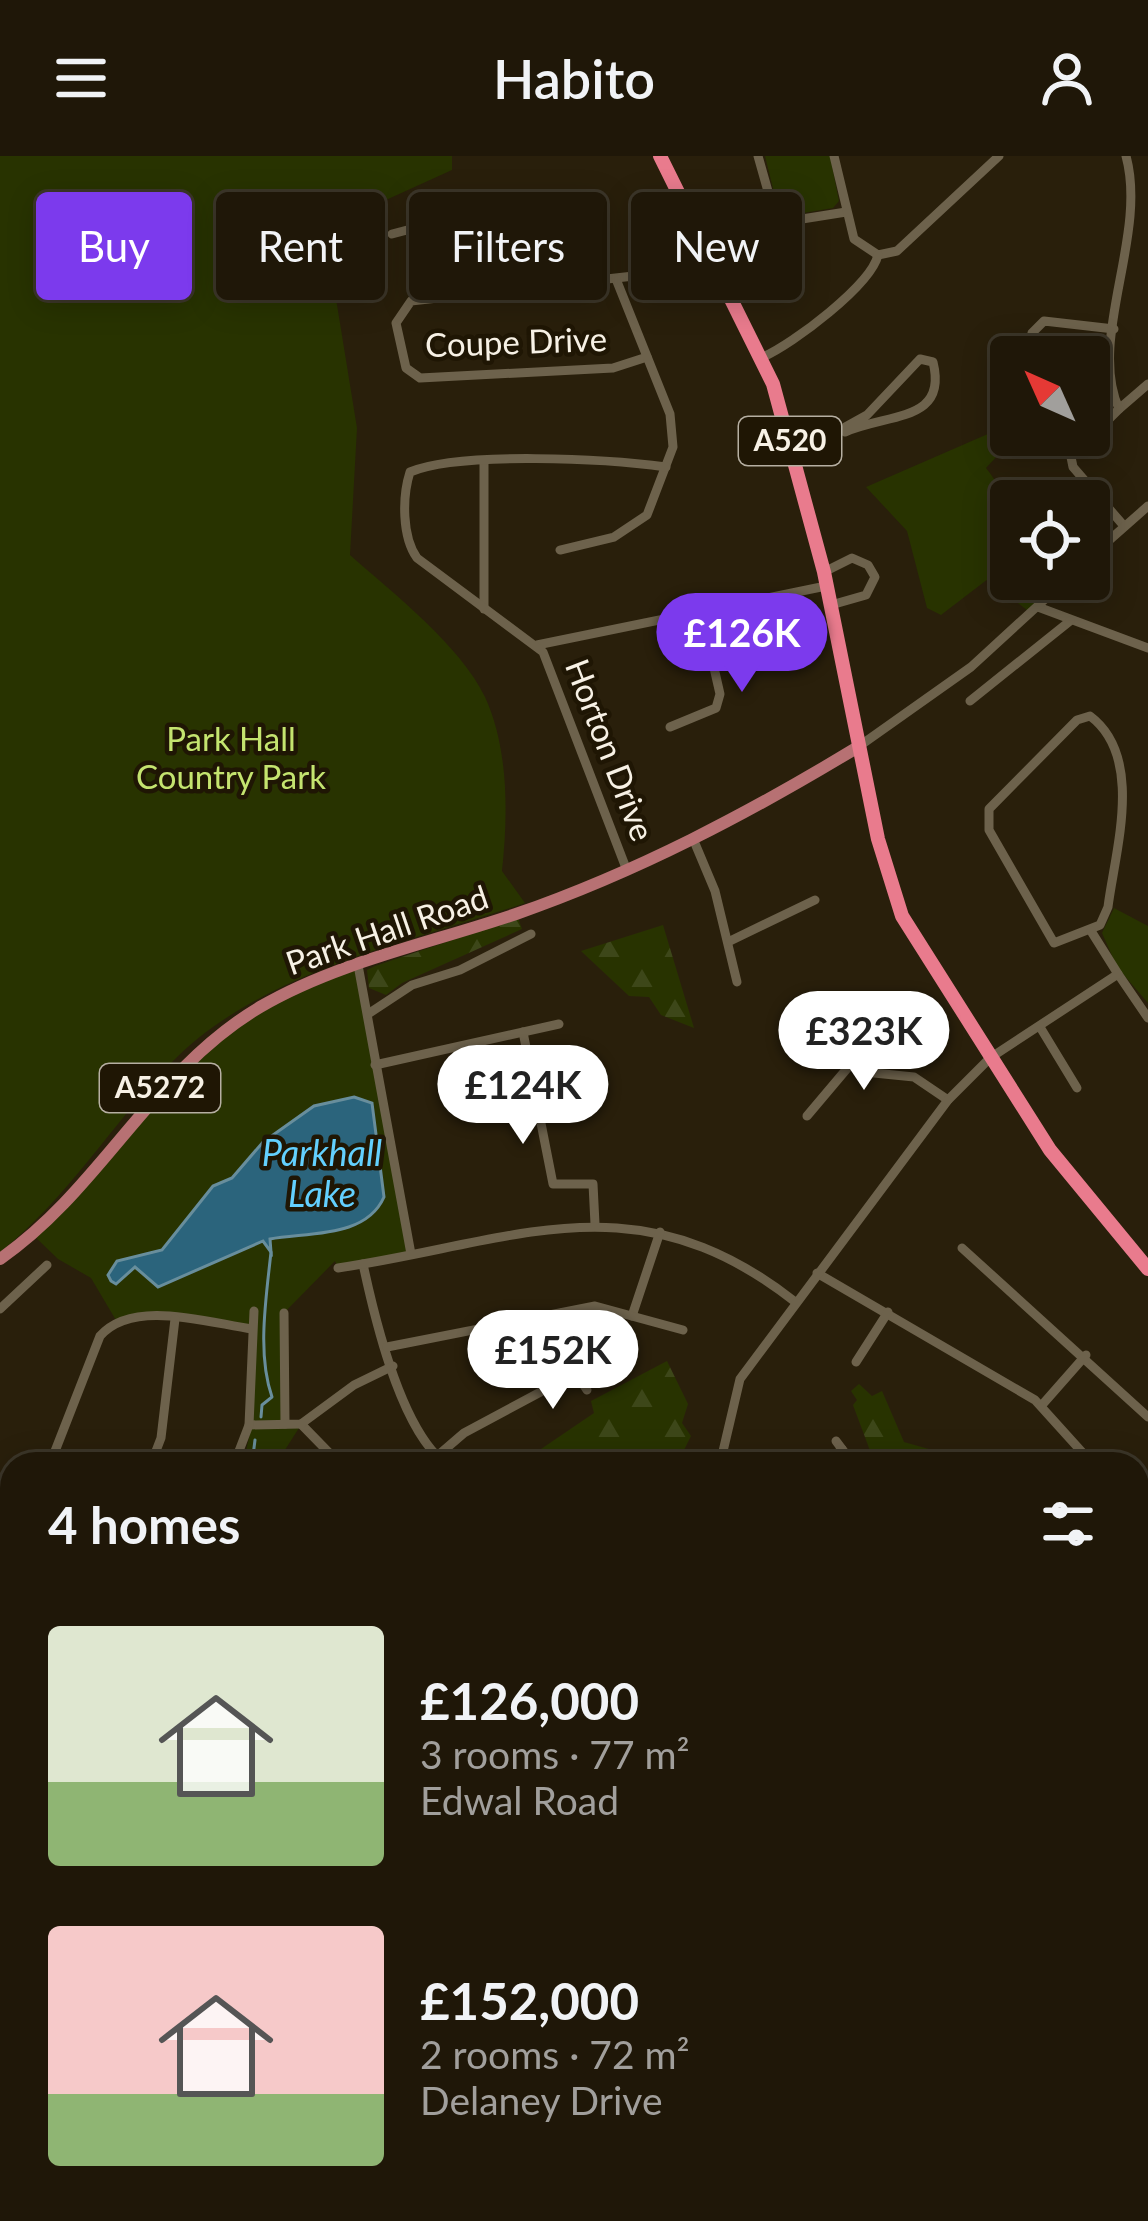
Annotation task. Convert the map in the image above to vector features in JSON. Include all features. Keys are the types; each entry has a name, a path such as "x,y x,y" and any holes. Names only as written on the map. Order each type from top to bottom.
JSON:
{"highway":[{"name":"A520","path":"660,156 679,192"},
{"name":"A520","path":"734,300 763,357 795,455 858,747 902,916 1064,1169 1148,1269"}],"main road":[{"name":"Park Hall Road","path":"0,1259 53,1213 148,1101 210,1041 266,1004 358,965 521,912 694,841 858,747"}],"street":[{"path":"758,156 777,223 847,212"},
{"path":"834,156 854,239 874,254 897,251 999,156"},
{"path":"1119,409 1114,329 1136,212 1126,156"},
{"path":"1131,177 1148,173"},
{"path":"392,234 409,230"},
{"path":"763,357 791,342 874,273 874,254"},
{"name":"Coupe Drive","path":"607,280 631,277"},
{"path":"560,550 614,537 639,522 673,447 670,415 616,279"},
{"name":"Coupe Drive","path":"420,300 403,307 396,323 406,368 431,378 613,368 646,357"},
{"path":"1032,336 1044,321 1114,329"},
{"path":"795,455 845,432 922,409 935,399 939,386 933,362 920,359 845,432"},
{"path":"1124,526 1073,466 1071,457 1148,384"},
{"path":"484,609 484,463 600,458 666,466"},
{"name":"Horton Drive","path":"484,463 410,472 406,495 410,548 484,609 538,645 626,868"},
{"path":"1110,539 1148,506"},
{"path":"538,645 825,579 853,558 868,565 875,577 866,595 831,605"},
{"path":"858,747 971,667 1046,600"},
{"path":"1038,608 1148,648"},
{"path":"670,727 716,708 720,694 701,611"},
{"path":"970,701 1070,621"},
{"path":"1090,716 1118,762 1123,786 1108,907 1091,931 1065,942 1046,937 989,830 988,818 993,802 1077,720 1090,716"},
{"path":"694,841 730,941 737,982"},
{"path":"730,941 814,900"},
{"path":"1091,931 1148,1018"},
{"name":"Park Hall Road","path":"368,1014 412,985 460,970 531,934"},
{"path":"358,965 411,1254"},
{"path":"723,1452 740,1379 948,1100 990,1058 1118,974"},
{"path":"797,1053 824,1021 833,1021 874,1073 914,1076 948,1100"},
{"path":"375,1065 559,1024"},
{"path":"1040,1027 1077,1088"},
{"path":"523,1032 553,1184 593,1184 596,1224"},
{"path":"807,1116 861,1052"},
{"path":"338,1268 596,1224 659,1232 744,1265 794,1301"},
{"path":"632,1316 659,1232"},
{"path":"962,1248 1086,1355 1148,1417"},
{"path":"363,1264 393,1366 427,1452"},
{"path":"0,1309 47,1265"},
{"path":"817,1273 1038,1402 1082,1452"},
{"path":"387,1347 595,1306 683,1330"},
{"path":"238,1452 249,1424 254,1311"},
{"path":"562,1312 576,1373 587,1390"},
{"path":"856,1362 888,1312"},
{"path":"284,1313 286,1424"},
{"path":"55,1452 100,1336 117,1322 175,1319 252,1329"},
{"path":"156,1452 175,1319"},
{"path":"1038,1402 1086,1355"},
{"path":"249,1424 301,1424 354,1385 393,1366"},
{"path":"441,1452 464,1433 576,1373"},
{"path":"301,1424 328,1452"},
{"path":"839,1452 842,1449"}],"green space":[{"name":"Park Hall Country Park","path":"0,156 452,156 452,170 385,200 385,192 216,192 216,300 336,300 357,428 350,555 443,639 485,697 499,738 505,783 502,871 525,903 292,982 207,1031 171,1063 68,1185 0,1252"},
{"path":"765,156 830,156 839,201 833,208 802,213 802,192 774,192"},
{"path":"990,433 990,456 997,456 986,468 994,480 990,480 990,581 941,615 927,608 907,531 866,487"},
{"path":"1014,600 1038,600 1028,611"},
{"path":"1114,908 1148,926 1148,1003 1117,967 1102,933"},
{"path":"518,918 522,929 402,983 386,995 369,988 367,970 375,966"},
{"path":"663,925 694,1028 661,1015 649,997 629,996 581,951"},
{"path":"358,965 411,1254 337,1266 335,1261 284,1313 285,1424 249,1425 252,1329 154,1316 117,1322 91,1278 58,1259 32,1234 145,1104 241,1019"},
{"path":"667,1361 688,1404 682,1423 691,1436 683,1452 537,1452 594,1413 591,1401"},
{"path":"859,1384 872,1396 882,1391 904,1442 939,1452 871,1452 851,1391"},
{"path":"299,1428 284,1452 246,1452 251,1429"}],"water":[{"name":"Parkhall Lake","path":"354,1097 372,1103 384,1197 364,1220 335,1231 270,1239 271,1252 263,1241 158,1287 135,1267 116,1284 111,1281 108,1275 117,1261 162,1250 213,1186 232,1178 263,1142 314,1106"}],"waterway":[{"path":"261,1417 262,1405 272,1397 264,1345 271,1252"},
{"path":"254,1452 255,1440"}]}
